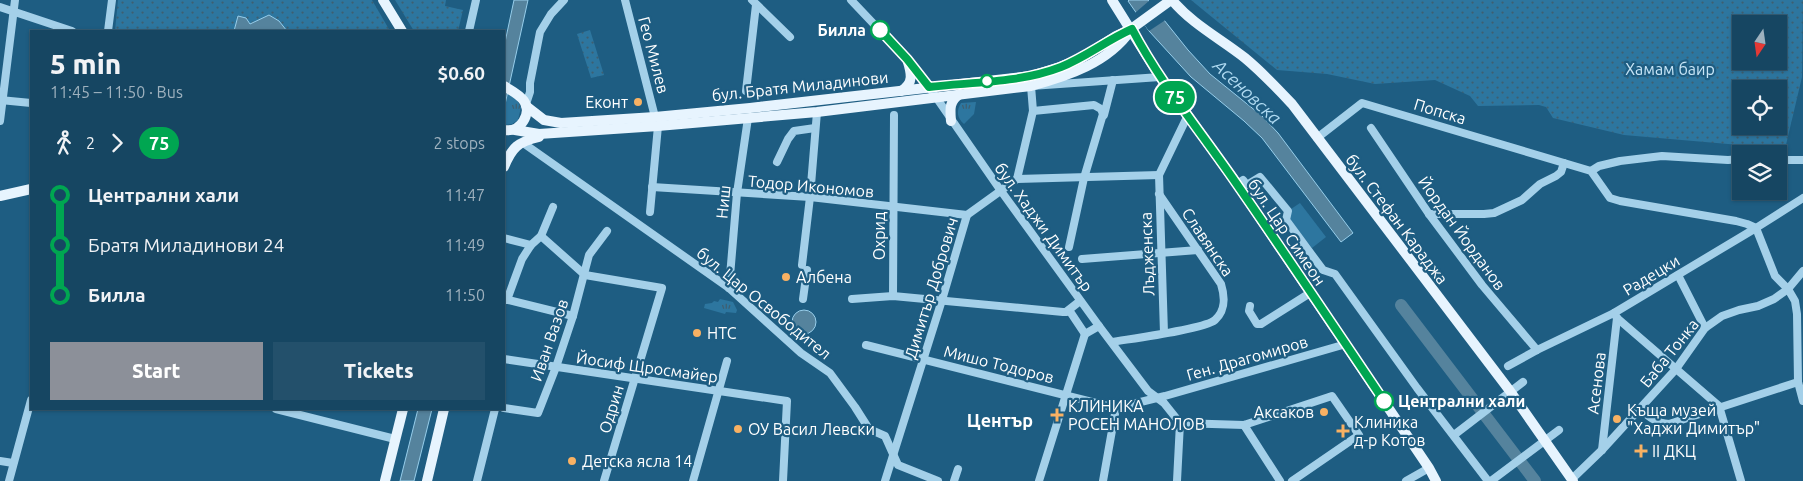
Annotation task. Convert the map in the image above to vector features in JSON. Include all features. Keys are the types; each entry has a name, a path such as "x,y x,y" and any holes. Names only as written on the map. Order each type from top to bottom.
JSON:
{"main road":[{"path":"383,0 401,30"},
{"name":"бул. Цар Симеон","path":"1112,0 1132,29 1160,77 1237,184 1436,481"},
{"name":"бул. Братя Миладинови","path":"510,130 531,134 552,134 1031,76 1060,68 1080,59 1116,36 1132,29 1169,2"},
{"name":"бул. Стефан Караджа","path":"1169,2 1245,58 1292,104 1510,392 1573,480"},
{"name":"бул. Братя Миладинови","path":"510,90 523,100 539,118 557,123 748,118 817,112 1031,86 1065,77 1085,67 1121,44 1132,29"},
{"path":"901,91 907,87 911,80 907,59"},
{"path":"952,121 950,105 953,99 960,94"},
{"path":"505,161 510,130 523,121 526,105"},
{"path":"505,165 509,155 519,144 552,134"},
{"path":"0,196 30,189"},
{"path":"385,481 403,410"},
{"path":"427,481 444,410"}],"street":[{"path":"0,121 15,0"},
{"path":"108,30 112,0"},
{"path":"469,30 476,0"},
{"path":"526,105 542,27 564,0"},
{"name":"Гео Милев","path":"625,0 657,121 650,212"},
{"name":"бул. Хаджи Димитър","path":"850,0 907,59 929,87 1080,301 1148,391 1164,403 1180,423"},
{"path":"754,2 790,37"},
{"path":"746,91 754,2"},
{"path":"0,7 69,30"},
{"name":"бул. Братя Миладинови","path":"1031,86 1160,77"},
{"path":"1068,247 1084,178 1113,80"},
{"path":"510,90 524,89 530,83"},
{"path":"1031,86 1033,111 1017,179 1159,175 1188,115"},
{"path":"1,101 30,103"},
{"name":"Попска","path":"1317,138 1362,103 1564,163"},
{"path":"1033,111 1094,105 1101,109 1103,116"},
{"path":"804,299 817,112"},
{"name":"Охрид","path":"893,296 894,115"},
{"name":"Ниш","path":"729,288 737,192 748,118"},
{"path":"777,162 794,131 815,128"},
{"name":"Йордан Йорданов","path":"1371,128 1429,214 1494,301 1537,350"},
{"name":"бул. Цар Освободител","path":"526,145 729,288 801,353 830,373 856,407 869,429 885,436 898,465 938,481"},
{"path":"1591,171 1599,166 1620,161 1662,156 1732,160"},
{"path":"1787,160 1803,160"},
{"path":"1429,214 1494,213 1522,200 1540,184 1556,176 1561,172 1564,163 1591,171 1610,198 1736,221 1756,228 1775,276 1788,289 1795,301 1797,314 1798,382 1803,401"},
{"name":"Лъдженска","path":"1159,175 1164,333"},
{"path":"1237,184 1243,180 1247,185 1260,177 1288,212 1286,220 1322,270 1336,274 1417,388 1490,481 1528,455 1559,430"},
{"name":"Димитър Добрович","path":"885,481 967,215 1017,179"},
{"name":"Тодор Икономов","path":"652,187 810,198 967,215"},
{"name":"Славянска","path":"1112,342 1210,324 1216,320 1222,311 1224,294 1222,284 1159,194"},
{"name":"Радецки","path":"1508,366 1537,350 1616,316 1678,275 1803,198"},
{"path":"553,207 541,236 531,245 522,259 505,300 573,316"},
{"name":"Иван Вазов","path":"505,408 538,413 573,316 589,255 607,230"},
{"path":"541,236 585,275"},
{"path":"505,238 531,245"},
{"path":"1082,259 1198,250"},
{"name":"Баба Тонка","path":"1573,480 1676,369 1705,328 1722,316 1758,306 1788,289 1803,271"},
{"name":"Одрин","path":"585,275 662,288 604,481"},
{"path":"1678,275 1705,328"},
{"path":"1250,306 1249,311 1257,324 1260,324 1310,293"},
{"path":"852,299 893,296 1063,312 1070,310 1080,301"},
{"path":"1070,310 1085,334"},
{"path":"1616,316 1719,406 1741,481"},
{"name":"Асенова","path":"1602,450 1616,316"},
{"path":"1039,481 1085,334 1099,326"},
{"name":"Ген. Драгомиров","path":"1116,408 1346,344"},
{"name":"Мишо Тодоров","path":"866,345 1116,408"},
{"name":"Йосиф Щросмайер","path":"505,359 787,401 783,481"},
{"path":"693,481 727,362"},
{"path":"1454,435 1522,382"},
{"path":"1640,409 1653,420 1669,424 1719,406 1798,382"},
{"path":"1177,481 1180,423 1244,425 1332,396 1359,435 1292,481"},
{"path":"8,481 30,404"},
{"path":"1104,481 1116,408"},
{"path":"285,410 304,412 395,439"},
{"path":"477,481 495,410"},
{"path":"1244,425 1280,481"},
{"path":"0,461 13,463"},
{"path":"1406,481 1429,468"},
{"path":"954,481 958,469"}],"green space":[{"path":"118,0 372,0 389,30 115,30"},
{"path":"395,0 446,0 445,6 463,10 458,30 413,30"},
{"name":"Хамам баир","path":"1191,0 1803,0 1802,77 1786,145 1739,145 1624,135 1553,118 1546,107 1539,105 1478,106 1470,96 1435,80 1375,84 1327,74 1277,70"},
{"path":"590,30 604,75 591,78 577,34"},
{"path":"505,92 516,99 521,107 518,120 512,124 505,125"},
{"path":"976,102 974,114 964,124 958,114 961,103"},
{"path":"1300,203 1326,237 1312,248 1289,219 1291,209"},
{"path":"720,299 733,302 737,310 736,313 726,312 725,314 704,308 705,304 714,301 718,302"}],"shaded area":[{"path":"514,0 528,0 505,104 505,42"},
{"path":"1129,0 1148,0 1210,74 1262,116 1278,133 1353,233 1341,242 1262,138 1191,77 1149,31"},
{"path":"269,15 279,21 286,30 234,30 238,16 246,18 250,24"},
{"path":"804,310 809,311 815,317 815,327 809,333 804,334 799,333 793,327 792,322 793,317 799,311"},
{"path":"418,410 432,410 414,481 400,481"}],"pier":[{"path":"1150,0 1167,19 1149,31 1135,13"}],"waterway":[{"name":"Асеновска","path":"1401,305 1535,481"}],"bus line":[{"name":"75","path":"880,30 907,59 929,87 1031,76 1060,68 1080,59 1116,36 1132,29 1160,77 1237,184 1384,401"}],"place":[{"name":"Билла","path":"880,30"},
{"name":"Еконт","path":"638,102"},
{"name":"Албена","path":"786,277"},
{"name":"НТС","path":"697,333"},
{"name":"Централни хали","path":"1384,401"},
{"name":"Аксаков","path":"1324,412"},
{"name":"КЛИНИКА РОСЕН МАНОЛОВ","path":"1057,415"},
{"name":"Къща музей \"Хаджи Димитър\"","path":"1617,419"},
{"name":"ОУ Васил Левски","path":"738,429"},
{"name":"Клиника д-р Котов","path":"1343,431"},
{"name":"II ДКЦ","path":"1641,451"},
{"name":"Детска ясла 14","path":"572,461"}],"district":[{"name":"Център","path":"1000,421"}]}
